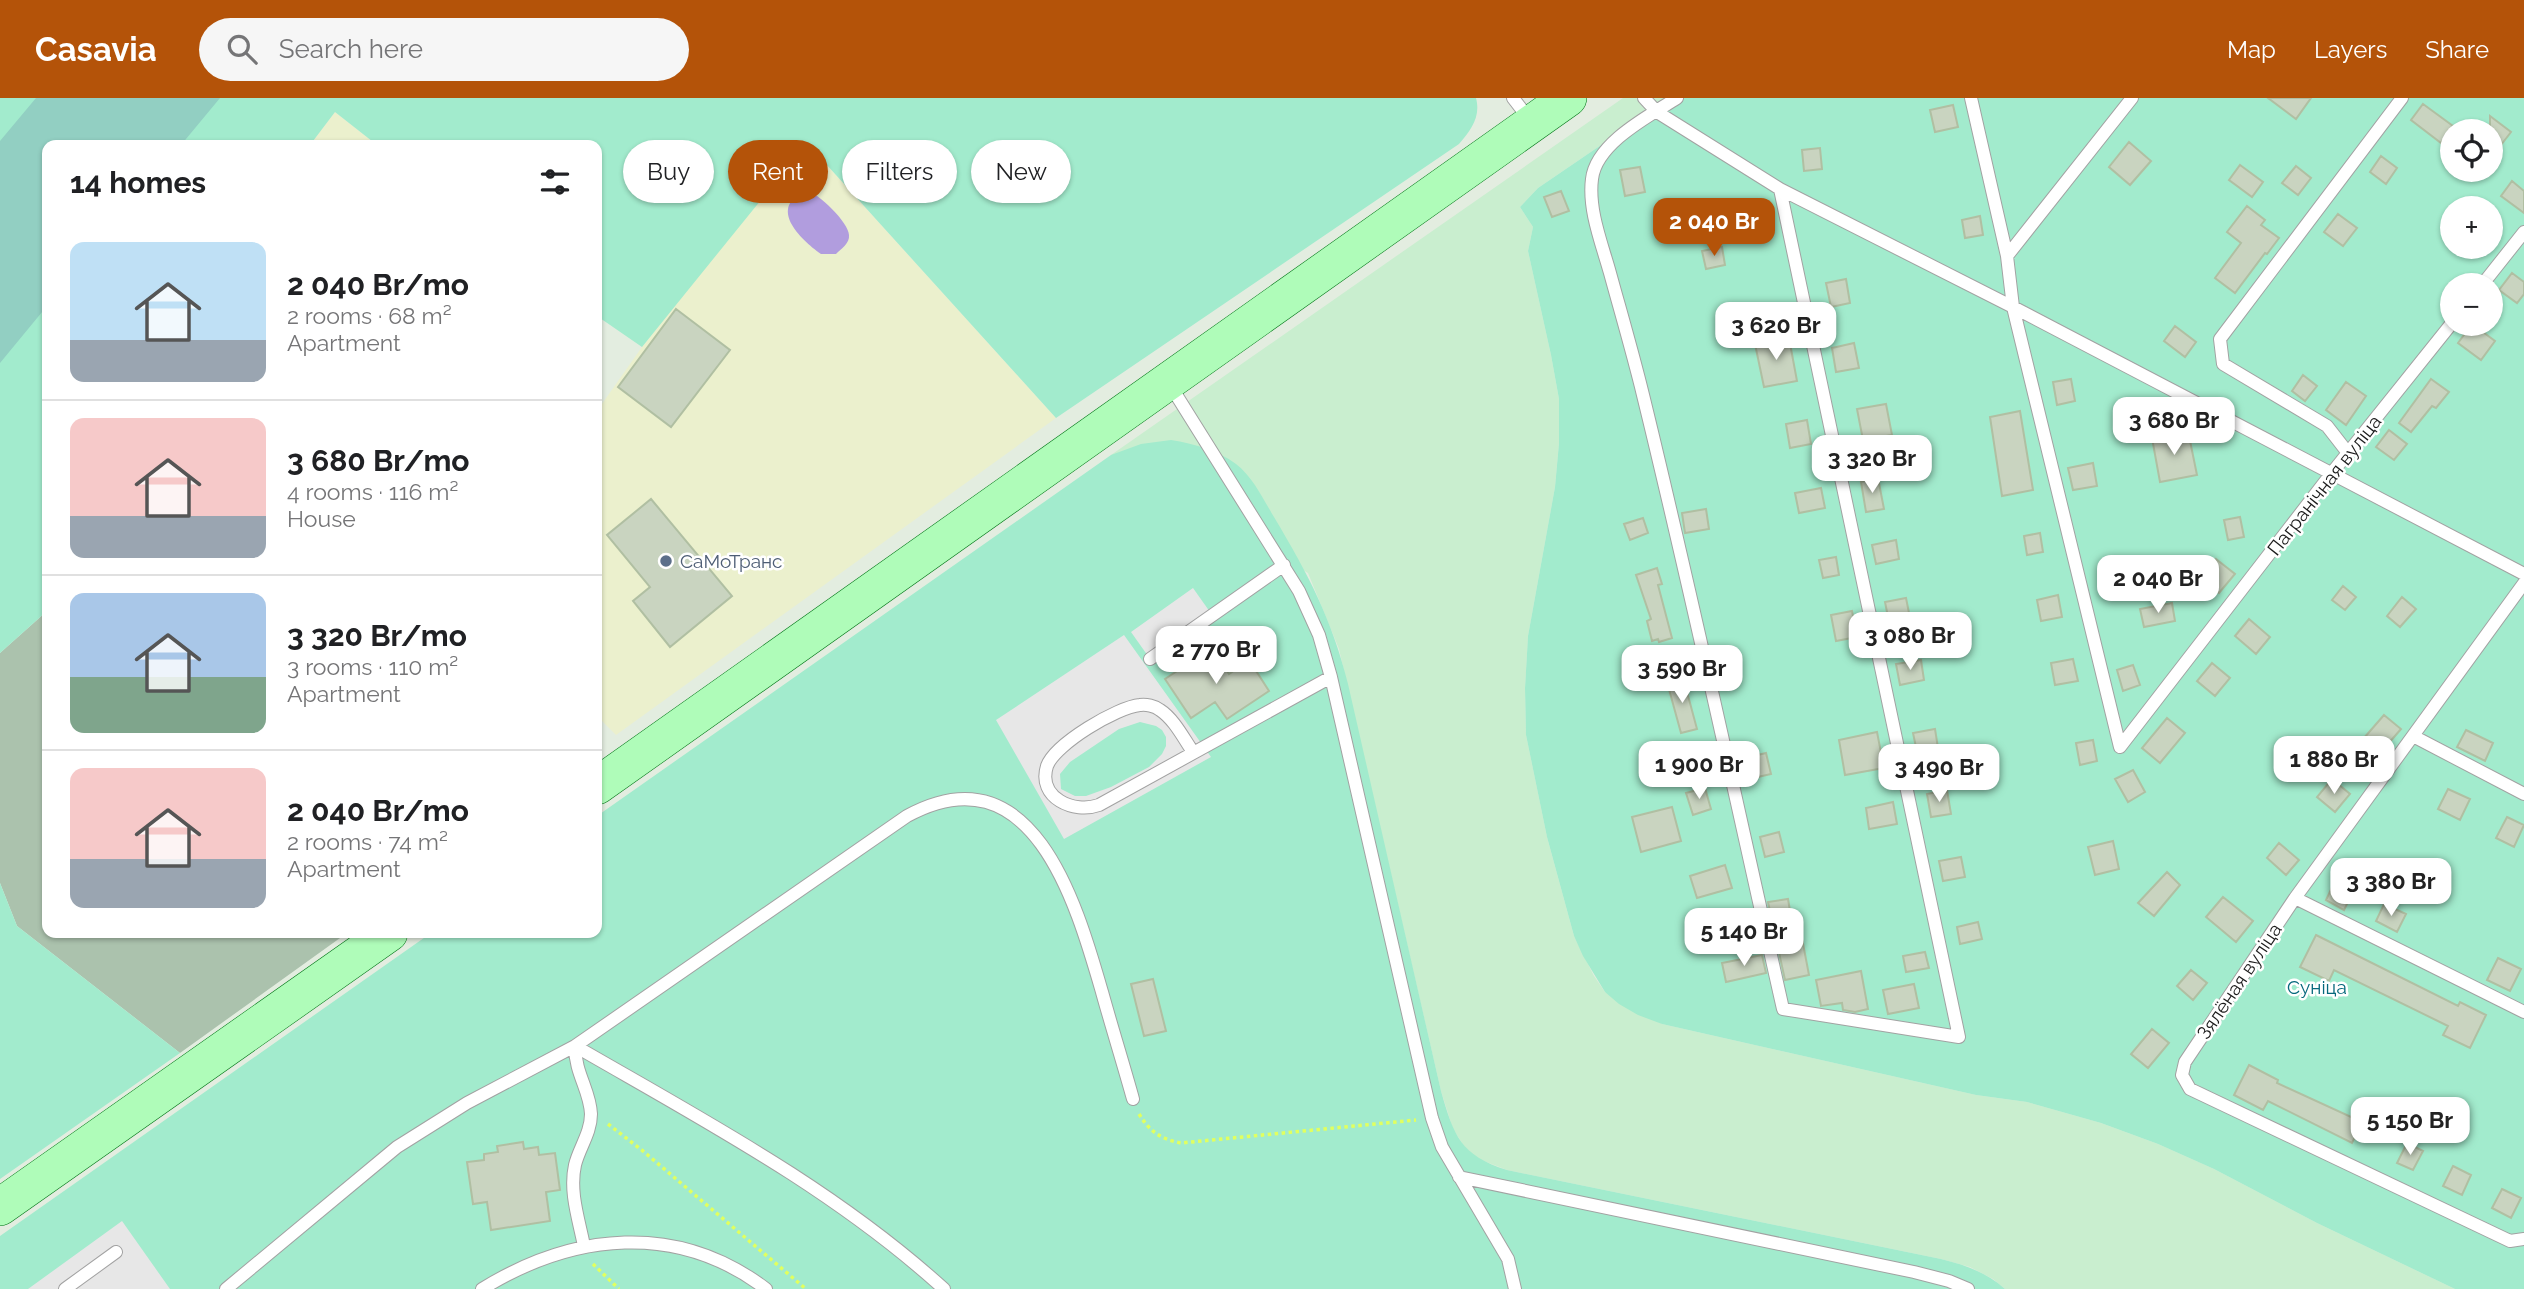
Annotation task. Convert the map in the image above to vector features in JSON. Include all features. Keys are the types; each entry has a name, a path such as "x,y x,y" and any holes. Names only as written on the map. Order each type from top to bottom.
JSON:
{"street":[{"path":"602,782 1168,382 1523,111 1567,98"},
{"path":"0,1208 381,938"}],"lane":[{"path":"1644,98 1657,111 1780,189 2013,307 2524,574"},
{"path":"1677,98 1606,149 1592,178 1592,197 1660,467 1783,1009 1959,1037 1780,189"},
{"path":"1971,98 2007,256 2013,307"},
{"path":"2007,256 2132,98"},
{"path":"2348,453 2327,426 2222,364 2220,339 2402,98"},
{"path":"2492,273 2524,232"},
{"name":"Пагранічная вуліца","path":"2013,307 2120,747 2442,336"},
{"path":"1168,382 1284,565 1310,613 1331,677 1432,1118 1459,1177 1508,1259 1515,1289"},
{"path":"1150,659 1284,565"},
{"name":"Зялёная вуліца","path":"2524,583 2295,898 2185,1062 2182,1075 2190,1088 2202,1094 2510,1241 2524,1239"},
{"path":"1194,752 1161,710 1141,704 1113,713 1062,747 1052,757 1046,777 1056,798 1075,808 1087,809 1099,805 1331,677"},
{"path":"2413,736 2524,794"},
{"path":"226,1289 397,1147 467,1103 575,1046 907,816 928,804 949,798 974,799 995,805 1014,816 1032,834 1060,873 1083,928 1133,1099"},
{"path":"2295,898 2524,1012"},
{"path":"575,1046 577,1069 588,1097 591,1114 590,1125 573,1175 584,1246"},
{"path":"575,1046 765,1156 881,1237 944,1289"},
{"path":"1459,1177 1914,1272 1968,1289"},
{"path":"482,1289 541,1259 584,1246 632,1242 680,1249 726,1263 766,1289"},
{"path":"65,1289 116,1252"}],"path":[{"path":"1133,1099 1149,1129 1163,1139 1181,1143 1432,1118"},
{"path":"591,1114 637,1145 806,1289"},
{"path":"584,1246 597,1269 619,1289"}],"shaded area":[{"path":"36,98 220,98 185,140 42,140 42,312 0,363 0,141"},
{"path":"1623,98 1670,98 1538,188 1520,207 1533,227 1528,251 1559,399 1555,487 1528,636 1526,735 1547,837 1574,936 1605,992 1662,1024 1976,1095 2027,1102 2101,1123 2214,1169 2317,1223 2455,1289 2005,1289 1970,1267 1941,1259 1507,1170 1476,1158 1464,1146 1453,1129 1441,1091 1339,649 1308,573 1111,455"},
{"path":"335,112 371,140 314,140"},
{"name":"СаМоТранс","path":"828,166 842,182 842,203 861,203 1056,418 616,735 602,721 602,404 642,347 757,203 828,203"},
{"path":"826,203 848,230 845,246 836,254 821,254 804,240 791,223 789,205"},
{"path":"1193,588 1210,612 1148,656 1131,632"},
{"path":"42,615 42,938 340,938 180,1053 17,926 0,883 0,653"},
{"path":"1124,635 1211,757 1064,839 996,720","holes":["1140,722 1156,726 1166,737 1166,746 1149,767 1111,787 1086,796 1075,796 1061,789 1060,774 1070,762 1119,729"]},
{"path":"122,1221 170,1289 28,1289"}],"green space":[{"path":"0,98 1476,98 1474,123 1459,144 1056,418 861,203 957,203 957,140 842,140 842,182 828,166 828,140 728,140 728,203 758,203 642,347 602,319 602,140 371,140 335,112 314,140 42,140 42,615 0,653"},
{"name":"Суніца","path":"1670,98 2524,98 2524,1289 2455,1289 2317,1223 2214,1169 2101,1123 2027,1102 1976,1095 1662,1024 1638,1015 1605,992 1574,936 1547,837 1526,735 1528,636 1555,487 1559,399 1528,251 1533,227 1520,207 1538,188"},
{"path":"1171,440 1213,451 1236,464 1248,475 1262,496 1318,597 1342,660 1348,684 1441,1091 1455,1132 1469,1150 1479,1158 1507,1170 1941,1259 1975,1270 2005,1289 0,1289 0,1236 424,938 602,938 602,812 1111,455 1141,444"},
{"path":"0,883 17,926 180,1053 0,1179"}],"building":[{"path":"2268,98 2311,98 2296,119"},
{"path":"2423,104 2443,119 2440,119 2440,142 2411,120"},
{"path":"1953,105 1958,127 1935,132 1930,110"},
{"path":"2503,126 2511,132 2503,142"},
{"path":"2129,142 2151,161 2130,185 2109,167"},
{"path":"1820,148 1822,169 1804,171 1802,150"},
{"path":"2381,156 2397,168 2386,184 2370,172"},
{"path":"2240,165 2263,182 2252,197 2229,180"},
{"path":"2296,166 2311,178 2298,195 2282,183"},
{"path":"1640,167 1645,192 1625,196 1620,170"},
{"path":"2512,181 2524,191 2524,213 2503,196"},
{"path":"1561,191 1569,211 1552,217 1544,197"},
{"path":"2247,206 2265,220 2261,225 2279,238 2235,293 2215,278 2241,243 2227,232"},
{"path":"2338,214 2357,228 2343,246 2324,232"},
{"path":"1980,216 1983,235 1965,238 1962,220"},
{"path":"1722,247 1725,265 1706,269 1702,251"},
{"path":"2512,273 2524,282 2524,294 2517,303 2503,293 2503,285"},
{"path":"1846,279 1850,303 1831,307 1826,283"},
{"path":"676,309 730,350 671,427 618,387"},
{"path":"2175,326 2196,342 2185,357 2164,341"},
{"path":"2463,336 2488,336 2495,341 2481,360 2458,343"},
{"path":"1789,338 1797,381 1764,387 1755,344"},
{"path":"1854,343 1859,368 1836,372 1832,348"},
{"path":"2303,375 2317,386 2305,401 2292,391"},
{"path":"2071,379 2075,401 2057,405 2053,382"},
{"path":"2431,379 2449,392 2436,408 2432,406 2411,432 2399,423"},
{"path":"2346,382 2366,396 2346,425 2326,410"},
{"path":"1886,404 1892,435 1863,440 1857,409"},
{"path":"2020,411 2033,490 2002,496 1990,417"},
{"path":"1807,420 1811,444 1790,448 1786,424"},
{"path":"2389,430 2407,444 2394,460 2376,447"},
{"path":"2188,431 2197,475 2160,482 2152,438"},
{"path":"2093,463 2097,486 2073,490 2068,468"},
{"path":"1878,478 1884,509 1866,512 1861,482"},
{"path":"1821,488 1825,508 1799,513 1795,493"},
{"name":"СаМоТранс","path":"651,499 732,596 670,647 633,601 650,587 607,535"},
{"path":"1706,509 1709,529 1685,533 1682,513"},
{"path":"2240,517 2244,537 2228,540 2224,520"},
{"path":"1643,518 1648,533 1630,540 1624,524"},
{"path":"2040,533 2043,552 2027,555 2024,536"},
{"path":"1896,540 1899,559 1876,564 1872,545"},
{"path":"1836,557 1839,575 1823,578 1819,560"},
{"path":"2216,559 2235,574 2219,593 2201,578"},
{"path":"1657,568 1662,584 1658,585 1672,638 1659,642 1658,639 1652,641 1647,621 1651,619 1636,575"},
{"path":"2343,586 2356,597 2345,610 2332,600"},
{"path":"2058,595 2062,617 2041,621 2037,600"},
{"path":"2402,597 2416,609 2400,627 2387,616"},
{"path":"1906,598 1911,623 1890,627 1885,602"},
{"path":"2172,603 2175,621 2144,627 2140,609"},
{"path":"1852,611 1857,637 1836,641 1831,615"},
{"path":"2249,619 2270,637 2256,654 2235,636"},
{"path":"1212,648 1229,674 1249,660 1269,691 1227,719 1215,702 1191,718 1165,679"},
{"path":"2073,659 2078,681 2055,685 2051,663"},
{"path":"1921,660 1924,680 1900,685 1896,664"},
{"path":"2212,663 2230,678 2215,696 2197,681"},
{"path":"2133,665 2140,685 2123,691 2117,670"},
{"path":"1683,677 1697,729 1681,733 1667,682"},
{"path":"2384,715 2401,729 2381,752 2364,738"},
{"path":"2167,718 2185,733 2160,763 2142,748"},
{"path":"1935,729 1938,748 1917,752 1913,733"},
{"path":"2466,730 2493,743 2485,761 2457,747"},
{"path":"1877,732 1884,768 1845,775 1839,740"},
{"path":"2093,740 2097,761 2080,765 2076,743"},
{"path":"1697,748 1702,770 1686,774 1680,752"},
{"path":"1766,753 1771,774 1749,779 1745,758"},
{"path":"2133,770 2145,792 2128,802 2115,779"},
{"path":"2332,779 2350,794 2335,812 2317,797"},
{"path":"1705,788 1711,809 1693,815 1686,793"},
{"path":"2448,789 2470,799 2460,820 2438,809"},
{"path":"1947,790 1951,814 1931,817 1927,794"},
{"path":"1893,802 1897,824 1869,829 1866,808"},
{"path":"1672,807 1681,841 1641,852 1632,817"},
{"path":"2507,817 2524,825 2514,847 2496,838"},
{"path":"1779,832 1784,852 1765,857 1760,837"},
{"path":"2113,841 2119,869 2095,875 2088,847"},
{"path":"2279,843 2299,860 2286,875 2267,858"},
{"path":"1961,857 1965,877 1943,881 1939,861"},
{"path":"1725,865 1732,888 1697,898 1690,876"},
{"path":"2167,872 2180,885 2154,916 2138,903"},
{"path":"2334,883 2353,892 2344,910 2326,900"},
{"path":"2223,897 2253,921 2236,942 2206,917"},
{"path":"1788,899 1794,934 1801,933 1809,975 1785,980 1768,902"},
{"path":"2384,904 2406,914 2397,932 2376,921"},
{"path":"1978,922 1982,939 1960,944 1957,927"},
{"path":"2316,935 2458,1006 2460,1002 2486,1015 2470,1048 2443,1035 2448,1026 2334,970 2329,981 2300,967"},
{"path":"1925,952 1929,968 1906,972 1903,956"},
{"path":"1762,955 1766,973 1726,982 1722,963"},
{"path":"2498,958 2521,969 2510,991 2487,980"},
{"path":"2191,970 2207,983 2193,1000 2177,986"},
{"path":"1861,971 1868,1009 1855,1012 1843,1010 1842,1003 1821,1006 1816,980"},
{"path":"1153,979 1166,1031 1144,1036 1131,984"},
{"path":"1914,984 1919,1008 1888,1014 1883,990"},
{"path":"2152,1029 2169,1043 2148,1068 2131,1054"},
{"path":"2249,1065 2278,1080 2277,1083 2362,1122 2352,1143 2268,1101 2263,1110 2234,1095"},
{"path":"523,1142 524,1149 538,1147 539,1155 555,1153 560,1190 546,1192 550,1221 491,1230 487,1202 473,1204 467,1162 484,1160 484,1154 498,1152 497,1146"},
{"path":"2407,1143 2423,1151 2413,1170 2397,1163"},
{"path":"2453,1166 2471,1175 2462,1195 2443,1186"},
{"path":"2502,1189 2521,1198 2511,1218 2492,1208"}],"place":[{"name":"СаМоТранс","path":"666,561"}]}
